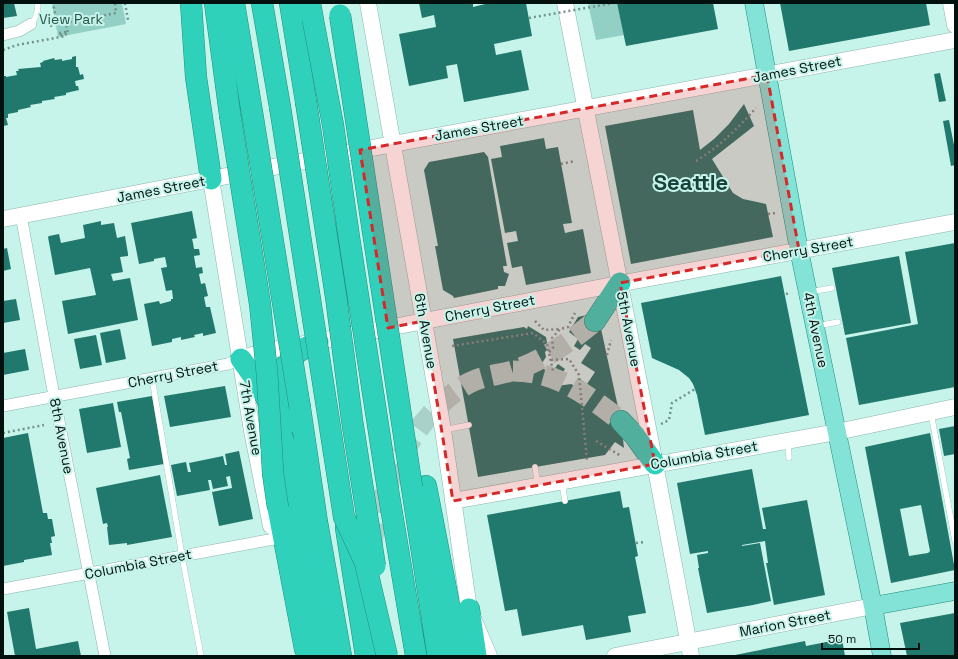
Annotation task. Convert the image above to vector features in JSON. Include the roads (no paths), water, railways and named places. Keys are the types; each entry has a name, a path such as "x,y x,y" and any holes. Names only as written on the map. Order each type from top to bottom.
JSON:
{"highway":[{"path":"191,3 196,76 211,179"},
{"path":"215,3 230,115 260,304 267,373 273,474 306,656"},
{"path":"234,3 300,408 317,522 341,656"},
{"path":"262,3 280,107 366,656"},
{"path":"286,3 294,31"},
{"path":"290,3 336,297 352,420 380,602"},
{"path":"339,9 398,396 459,656"},
{"path":"311,12 333,125 388,490 416,656"},
{"path":"595,321 620,284"},
{"path":"318,342 298,352 287,363 280,386 287,452 321,656"},
{"path":"241,359 261,387 275,416 287,452"},
{"path":"621,421 635,436 655,464"},
{"path":"419,487 438,656"},
{"path":"344,518 365,562 387,656"},
{"path":"468,609 476,656"}],"main road":[{"name":"6th Avenue","path":"368,3 443,430 468,609 489,656"},
{"name":"5th Avenue","path":"565,3 584,108 655,464 689,649"},
{"name":"4th Avenue","path":"754,3 799,250 800,293 815,327 882,656"},
{"path":"951,3 955,25"},
{"name":"James Street","path":"3,219 584,108 955,40"},
{"name":"7th Avenue","path":"211,179 252,431 296,656"},
{"name":"Cherry Street","path":"241,359 262,352 799,250 955,222"},
{"name":"Columbia Street","path":"453,501 837,432 955,407"},
{"name":"Marion Street","path":"615,656 689,649 873,606 955,591"}],"street":[{"path":"3,35 19,32 31,24"},
{"name":"8th Avenue","path":"21,215 54,396 90,573 105,656"},
{"name":"Cherry Street","path":"3,406 228,364 241,359"},
{"name":"Columbia Street","path":"3,589 274,539"}],"lane":[{"path":"31,24 38,13 38,3"},
{"path":"800,293 832,288"},
{"path":"815,327 838,322"},
{"path":"152,378 182,556 201,656"},
{"path":"931,412 955,541"},
{"path":"443,430 469,425"},
{"path":"788,440 789,458"},
{"path":"535,467 538,485"},
{"path":"562,481 565,501"}],"tunnel":[{"path":"372,543 376,521 392,475 417,431 433,412 450,396 469,383 485,377 512,371 535,362 566,343 595,321"},
{"path":"513,371 544,375 571,386 596,402 621,421"}],"district":[{"name":"Seattle","path":"691,182"}],"park label":[{"name":"View Park","path":"71,19"}]}
